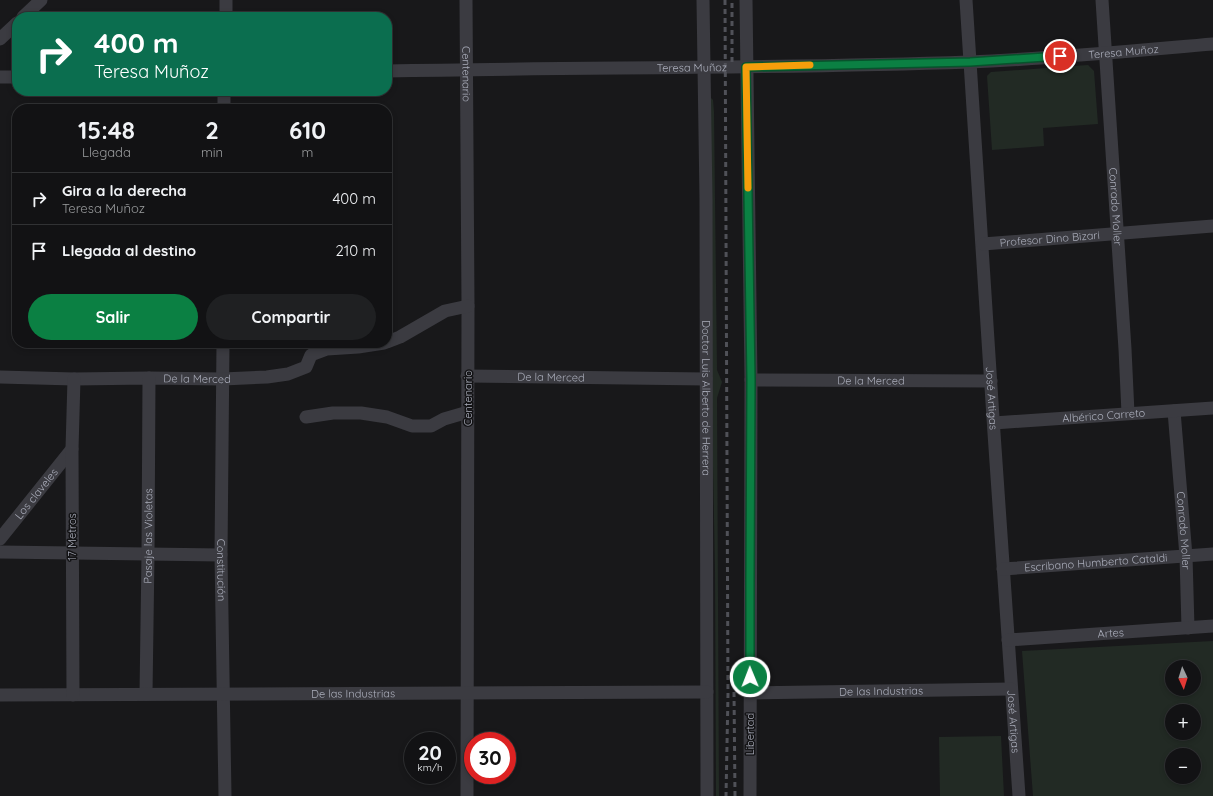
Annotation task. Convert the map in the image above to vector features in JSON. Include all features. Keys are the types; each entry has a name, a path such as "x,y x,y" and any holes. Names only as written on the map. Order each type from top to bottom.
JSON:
{"street":[{"path":"28,12 41,0"},
{"path":"226,0 226,12"},
{"name":"Centenario","path":"466,0 468,306 467,796"},
{"name":"Doctor Luis Alberto de Herrera","path":"703,0 706,199 708,796"},
{"name":"Libertad","path":"746,0 751,380 750,796"},
{"name":"José Artigas","path":"966,0 1019,796"},
{"name":"Conrado Moller","path":"1102,0 1118,233 1128,413"},
{"path":"0,39 12,28"},
{"name":"Teresa Muñoz","path":"392,71 703,68 970,62 1213,44"},
{"path":"0,77 12,77"},
{"name":"Profesor Dino Bizari","path":"983,244 1213,226"},
{"path":"392,340 445,311 468,306"},
{"name":"Constitución","path":"224,348 221,556 225,796"},
{"name":"De la Merced","path":"0,377 74,379 223,379 267,377 288,374 306,367 311,355 327,349 342,348"},
{"name":"De la Merced","path":"468,376 706,379"},
{"name":"Pasaje las Violetas","path":"146,694 149,378"},
{"name":"17 Metros","path":"73,695 72,449 74,379"},
{"name":"De la Merced","path":"751,380 992,381"},
{"name":"Albérico Carreto","path":"994,423 1213,408"},
{"name":"Conrado Moller","path":"1174,410 1186,556 1188,628"},
{"path":"306,418 333,412 362,413 387,417 412,426 431,426 444,419 468,412"},
{"name":"Los claveles","path":"0,539 72,449"},
{"path":"0,552 221,556"},
{"name":"Escribano Humberto Cataldi","path":"1003,569 1213,554"},
{"name":"Artes","path":"1008,640 1213,626"},
{"name":"De las Industrias","path":"751,692 1011,689"},
{"name":"De las Industrias","path":"0,695 707,692"}],"shaded area":[{"path":"1088,65 1094,71 1098,124 1043,128 1044,146 992,150 987,76 991,72"},
{"path":"709,96 713,100 714,112 717,370 722,382 717,398 719,796 716,796 715,571 706,98"},
{"path":"1213,641 1213,796 1033,796 1022,651"},
{"path":"1001,736 1004,796 940,796 939,737"}],"railway":[{"path":"725,0 728,694 726,796"},
{"path":"732,0 732,62"},
{"path":"734,692 735,796"}],"slow traffic":[{"path":"748,188 746,67 810,65"}],"route":[{"path":"750,677 751,380 746,67 970,62 1060,56"}]}
